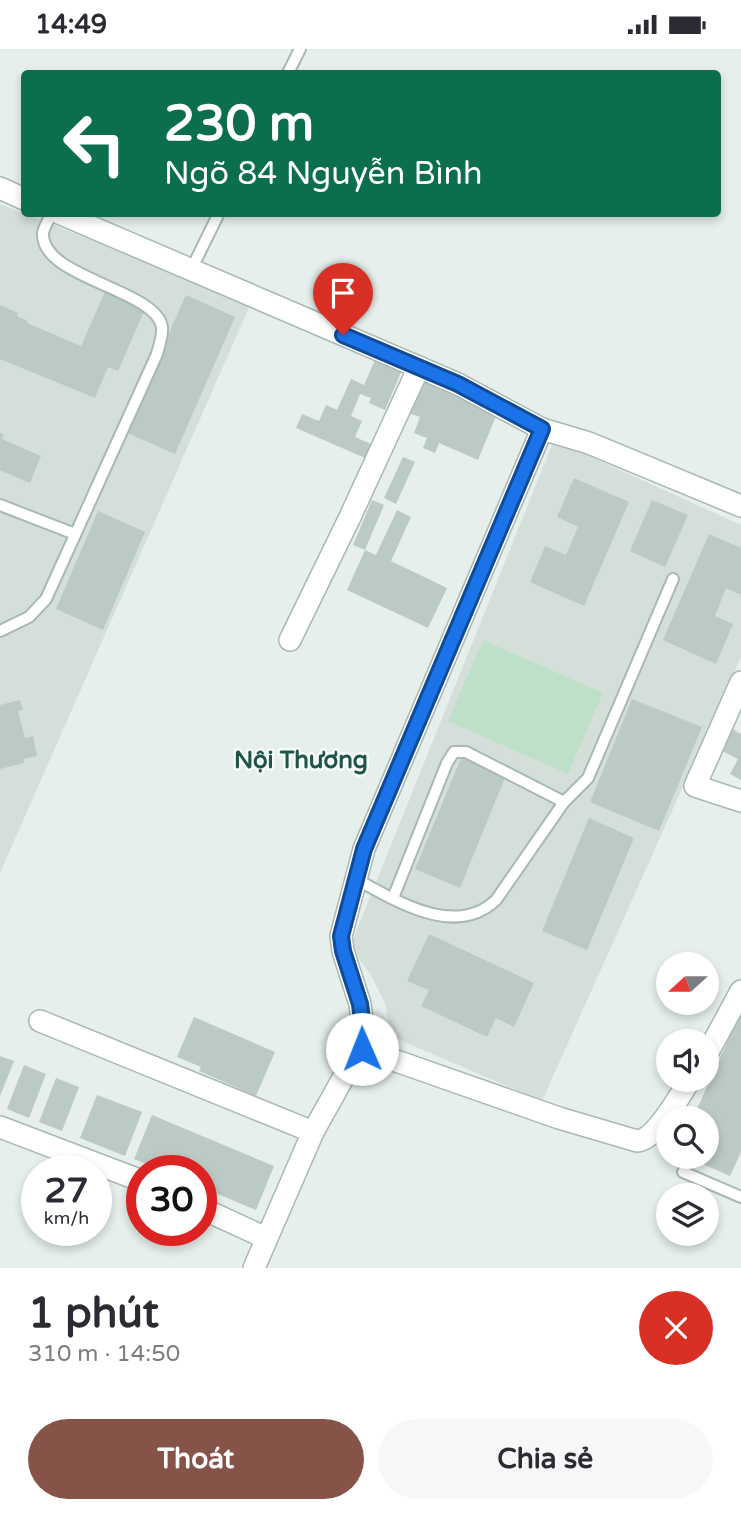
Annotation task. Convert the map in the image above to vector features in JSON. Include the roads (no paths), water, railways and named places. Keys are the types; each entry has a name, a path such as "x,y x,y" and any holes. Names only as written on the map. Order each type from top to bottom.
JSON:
{"street":[{"path":"0,188 21,198"},
{"path":"68,217 458,384 542,429 589,443 741,506"},
{"path":"290,640 419,367"},
{"path":"254,1268 313,1132 362,1049 364,1035 360,1004 343,951 341,936 364,849 542,429"},
{"path":"741,682 695,786 741,801"},
{"path":"719,1032 741,991"},
{"path":"40,1021 313,1132"},
{"path":"362,1049 559,1118 636,1141 648,1138 656,1130 682,1092"},
{"path":"0,1127 126,1175"},
{"path":"217,1215 266,1238"}],"lane":[{"path":"290,70 300,49"},
{"path":"0,631 29,617 40,607 157,353 162,328 157,314 148,306 78,272 52,253 45,244 43,232 50,217"},
{"path":"191,270 217,217"},
{"path":"0,505 75,534"},
{"path":"356,879 428,913 457,917 487,908 496,900 564,802 588,778 673,579"},
{"path":"393,898 448,759 454,752 466,752 564,802"},
{"path":"684,1172 741,1197"}],"district":[{"name":"Nội Thương","path":"301,760"}]}
